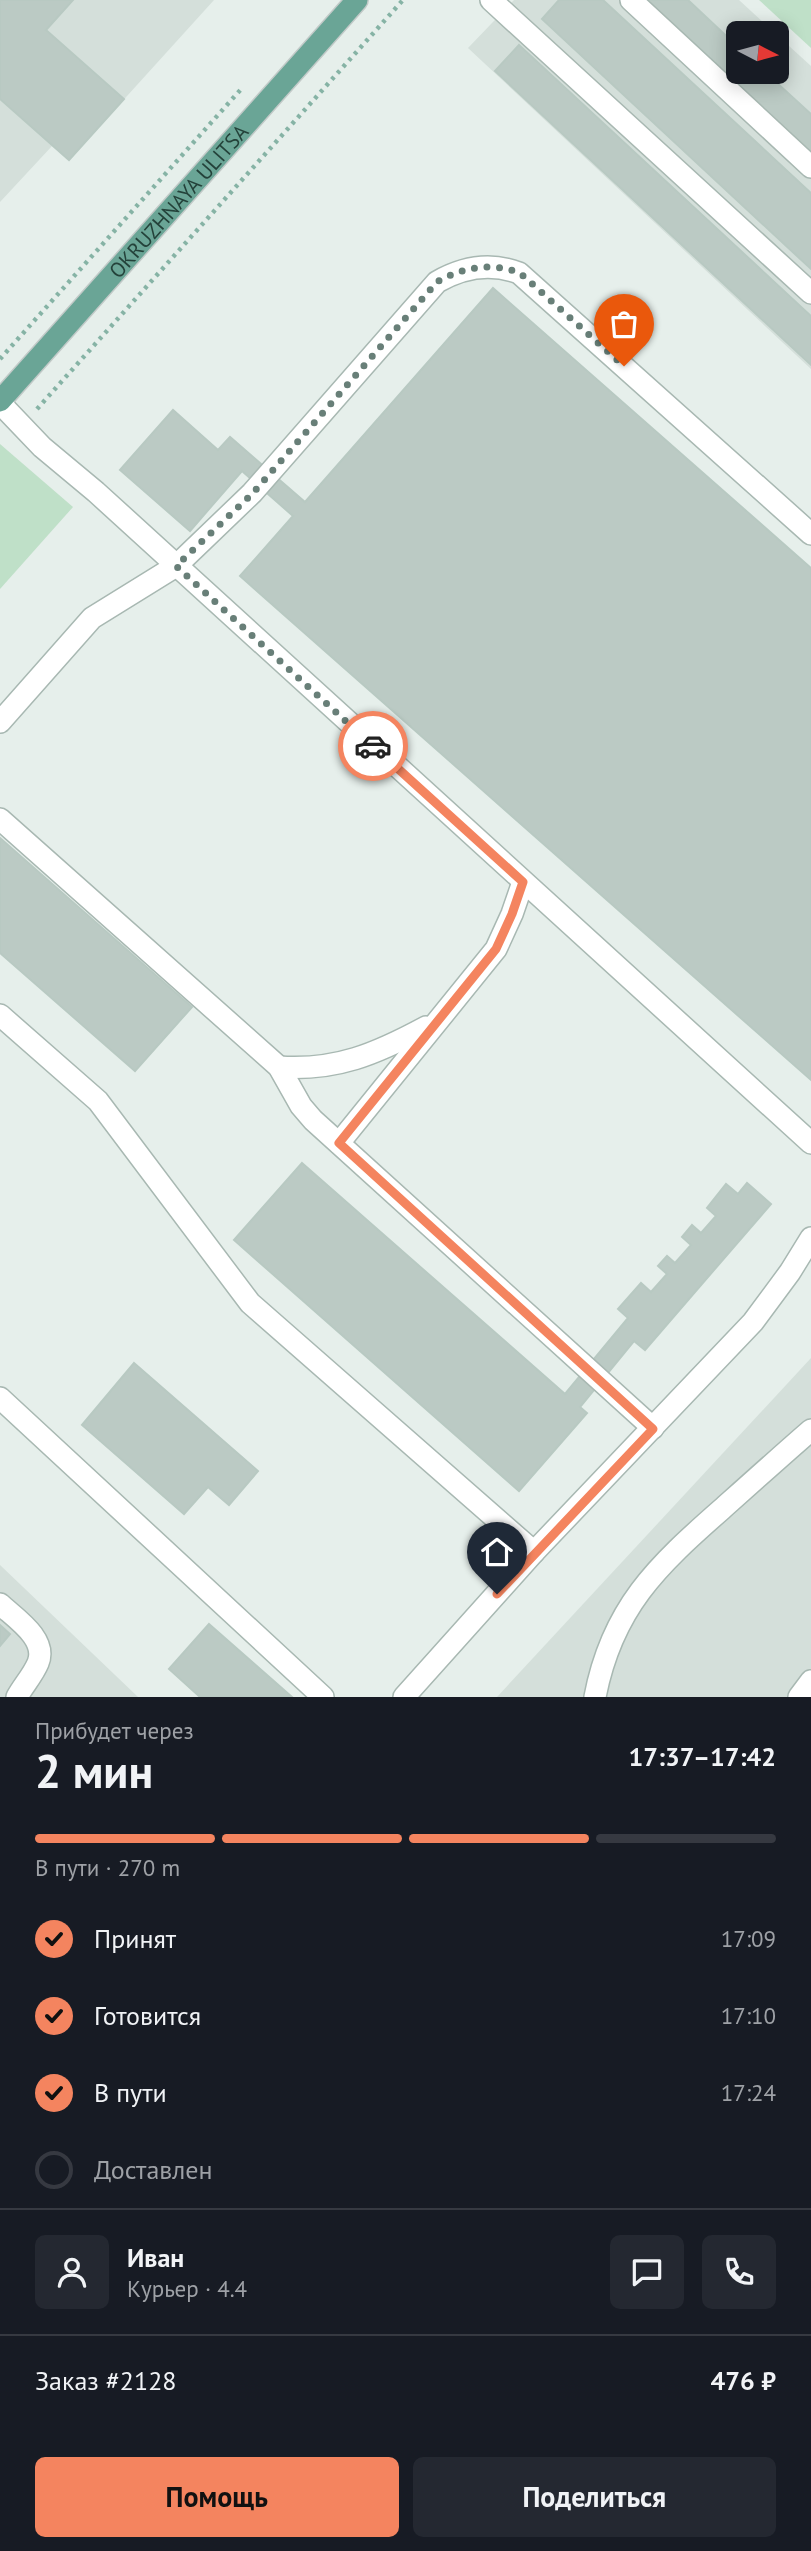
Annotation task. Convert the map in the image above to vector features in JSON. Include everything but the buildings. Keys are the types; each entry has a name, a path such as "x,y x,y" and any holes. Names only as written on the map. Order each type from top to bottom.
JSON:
{"main road":[{"name":"OKRUZHNAYA ULITSA","path":"0,402 357,0"}],"lane":[{"path":"491,0 811,293"},
{"path":"631,0 811,167"},
{"path":"0,722 93,618 176,566 252,494 437,282 460,270 484,267 509,269 520,273 811,534"},
{"path":"0,402 43,447 811,1143"},
{"path":"0,820 279,1067 301,1106 339,1143 653,1429"},
{"path":"339,1143 496,949 523,882"},
{"path":"0,1015 98,1101 250,1303 534,1552"},
{"path":"279,1067 314,1068 356,1060 434,1023"},
{"path":"404,1697 534,1552 753,1322 811,1238"},
{"path":"0,1398 323,1697"},
{"path":"595,1697 608,1650 621,1619 643,1585 670,1554 811,1430"},
{"path":"0,1604 33,1635 40,1647 39,1661 22,1695"},
{"path":"799,1697 811,1681"}],"path":[{"path":"22,426 403,0"},
{"path":"0,359 247,82"}],"shaded area":[{"path":"0,0 214,0 69,160 52,146 0,202"},
{"path":"514,0 739,0 762,21 726,21 726,84 789,84 789,46 811,66 811,369 468,48"},
{"path":"811,1358 811,1697 497,1697"},
{"path":"0,1565 138,1697 0,1697"}],"green space":[{"path":"759,0 811,0 811,48 789,28 789,21 782,21"},
{"path":"0,444 73,507 0,589"}],"way so far":[{"path":"373,746 176,566 252,494 437,282 448,275 460,270 484,267 509,269 520,273 624,366"}],"route":[{"path":"373,746 523,882 496,949 339,1143 653,1429 497,1594"}]}
